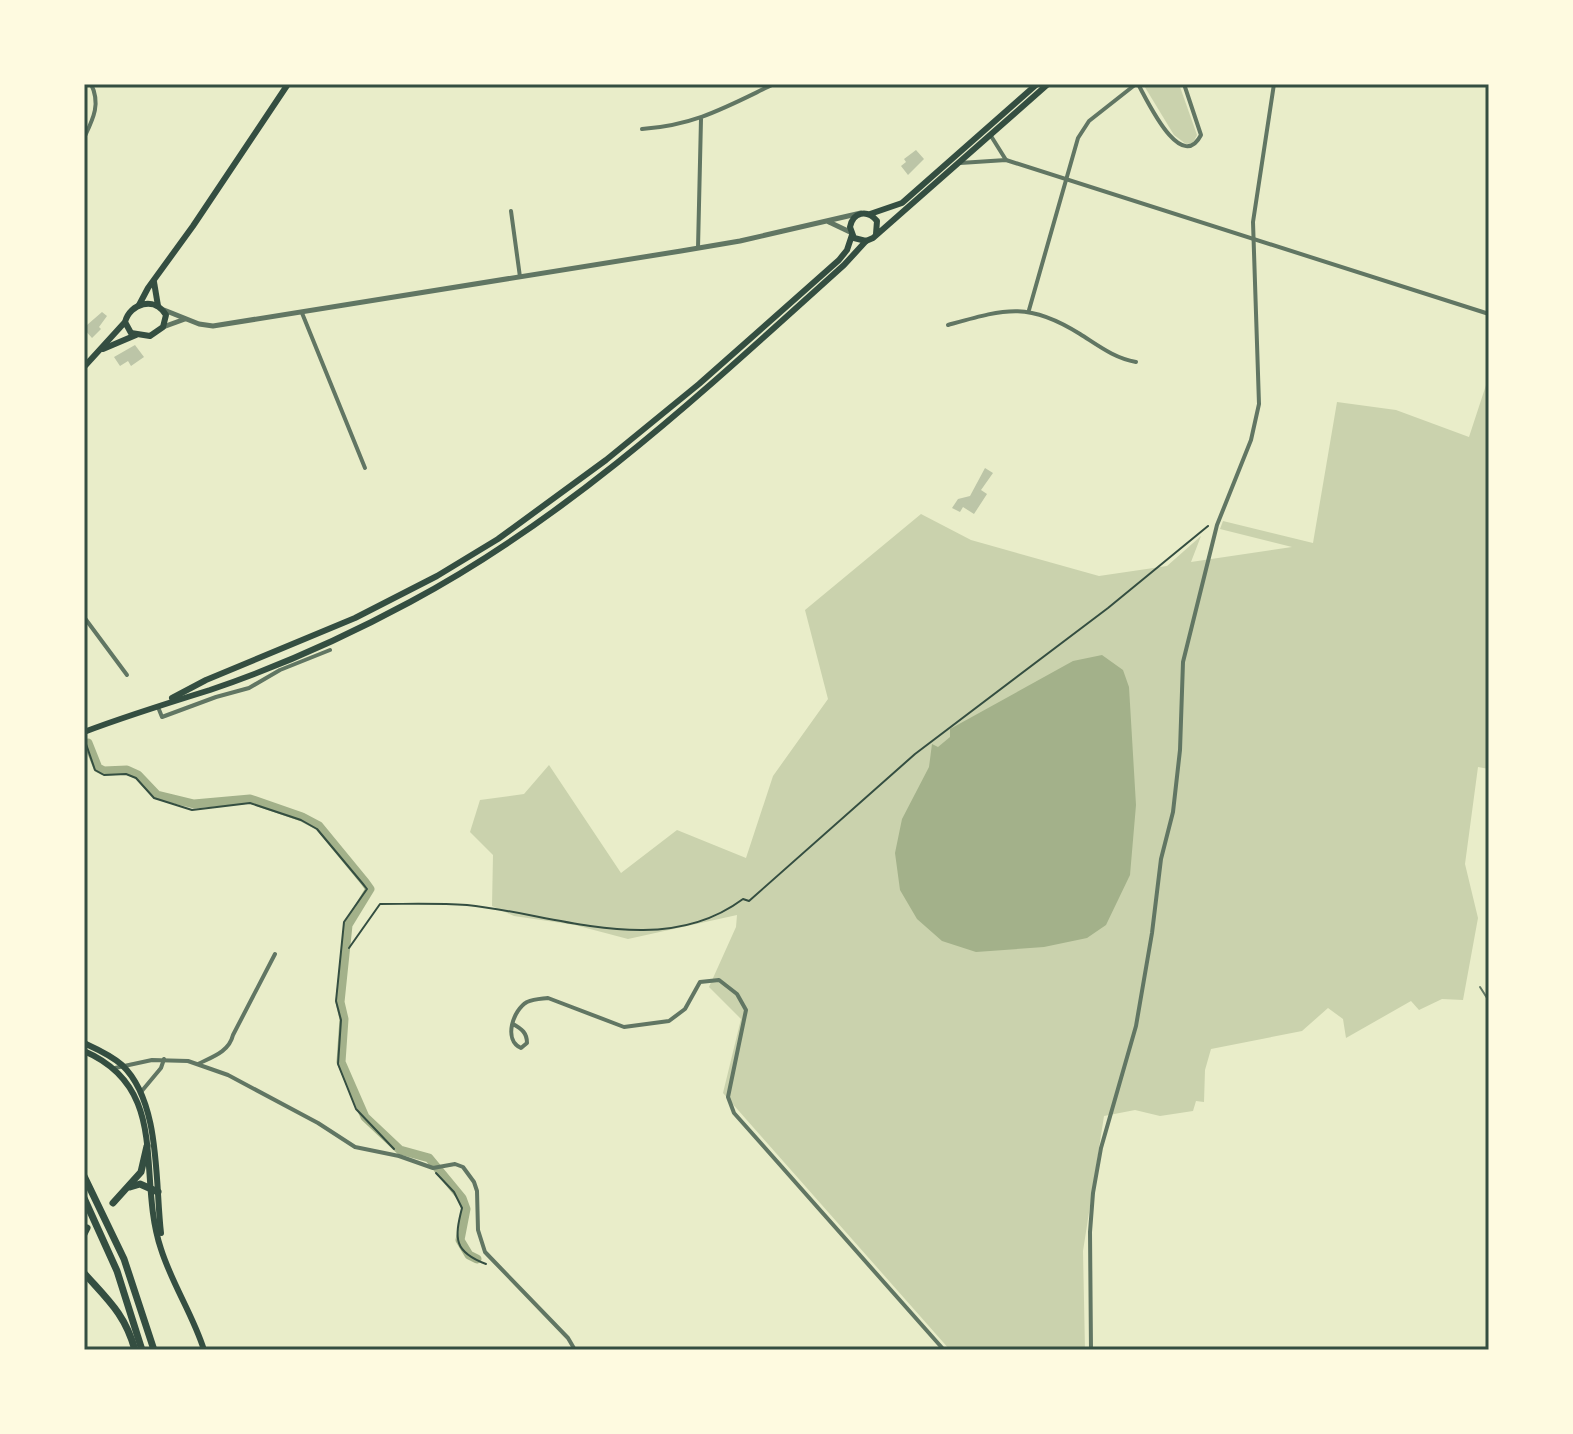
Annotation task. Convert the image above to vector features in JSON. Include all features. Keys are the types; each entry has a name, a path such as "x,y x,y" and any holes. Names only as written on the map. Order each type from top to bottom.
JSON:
{"highway":[{"path":"113,1203 141,1172 147,1146"},
{"path":"84,1176 124,1259 154,1350"},
{"path":"128,1188 137,1184 154,1190"},
{"path":"84,1198 117,1271 142,1350"},
{"path":"84,1273 117,1309 135,1350"}],"main road":[{"path":"84,367 125,322 130,311 139,305 288,84"},
{"path":"165,702 206,680 355,618 475,554 531,517 699,384 839,260 847,250 853,218 902,203 1037,84"},
{"path":"84,732 165,702 210,690 285,660 410,602 538,524 672,420 844,265 866,241 1048,84"},
{"path":"972,142 991,136"},
{"path":"870,214 877,221 876,234"},
{"path":"851,234 858,240 866,241"},
{"path":"98,351 136,335 150,336 163,327 166,319 154,280"},
{"path":"139,305 161,308"},
{"path":"125,322 136,335"},
{"path":"665,410 672,420"},
{"path":"84,1043 119,1067 139,1094 148,1113 154,1190"},
{"path":"84,1051 119,1067"},
{"path":"139,1094 160,1232 174,1277 204,1350"}],"street":[{"path":"84,138 93,120 97,101 91,84"},
{"path":"642,129 674,127 701,119 774,84"},
{"path":"1029,310 1078,138 1089,121 1137,84 1170,137 1190,147 1201,135 1184,84"},
{"path":"1091,1350 1089,1242 1093,1193 1101,1148 1136,1026 1161,859 1173,812 1180,750 1183,662 1217,525 1251,440 1259,404 1253,238 1274,84"},
{"path":"698,248 701,119"},
{"path":"991,136 1006,160"},
{"path":"960,163 1006,160 1489,314"},
{"path":"511,211 520,277"},
{"path":"161,308 213,326 698,248 862,213"},
{"path":"828,222 851,234"},
{"path":"948,325 990,313 1029,310 1056,318 1118,359 1136,362"},
{"path":"302,313 365,468"},
{"path":"163,327 186,319"},
{"path":"84,617 127,675"},
{"path":"157,705 162,717 249,688 280,670 330,650"},
{"path":"200,1065 224,1051 231,1043 275,954"},
{"path":"513,1024 527,1038 527,1043 521,1048 511,1040 513,1024 516,1011 536,999 548,998 624,1027 669,1021 685,1009 700,982 719,980 737,994 746,1010 728,1097 734,1113 944,1350"},
{"path":"139,1094 161,1068 164,1059"},
{"path":"119,1067 164,1059 200,1065 228,1075 355,1147 399,1156 435,1168 455,1164 463,1167 474,1182 481,1243 496,1265 568,1338 575,1350"}],"lane":[{"path":"1480,987 1489,1001"}],"path":[{"path":"349,948 380,904 466,905 620,931 647,931 704,922 726,912 743,899 749,901 915,754 1108,608 1208,526"},
{"path":"86,744 95,770 104,775 126,774 136,778 154,798 192,810 250,803 301,820 317,829 367,889 344,922 336,1001 341,1020 338,1064 356,1109 397,1152"},
{"path":"435,1168 462,1208 456,1231 461,1248 476,1261 496,1265"}],"shaded area":[{"path":"1143,84 1179,84 1197,135 1193,143 1186,144 1174,135"},
{"path":"1489,376 1489,769 1478,767 1465,864 1478,918 1463,1000 1442,999 1419,1010 1411,1001 1346,1038 1343,1019 1328,1008 1302,1031 1211,1049 1205,1070 1204,1102 1196,1101 1193,1111 1160,1116 1135,1110 1104,1116 1083,1251 1085,1350 950,1350 723,1093 741,1019 709,987 736,927 737,915 628,939 575,925 514,916 492,906 493,855 470,832 480,800 524,794 549,765 621,873 677,830 746,858 773,776 828,699 805,610 921,514 971,540 1099,576 1167,566 1201,536 1191,562 1292,547 1220,529 1223,521 1313,543 1337,402 1396,410 1469,437"},
{"path":"1102,655 1123,670 1129,687 1136,805 1130,875 1106,925 1087,938 1044,947 976,952 942,941 917,919 900,890 895,853 902,819 929,767 932,744 938,747 950,737 950,729 1073,661"}],"building":[{"path":"916,150 924,159 908,175 901,166 906,162 904,159"},
{"path":"102,312 107,316 92,338 84,329 84,321 87,325"},
{"path":"135,345 144,357 131,366 128,361 120,366 114,357"},
{"path":"985,468 993,473 981,490 987,494 974,514 963,507 960,512 952,508 958,499 970,496"}],"waterway":[{"path":"88,743 98,768 104,771 127,770 138,775 157,795 194,804 250,799 302,817 319,826 365,882 370,889 348,925 340,1002 344,1019 341,1062 365,1117 400,1150 429,1158 462,1198 466,1209 460,1240 469,1255 477,1259"}]}
